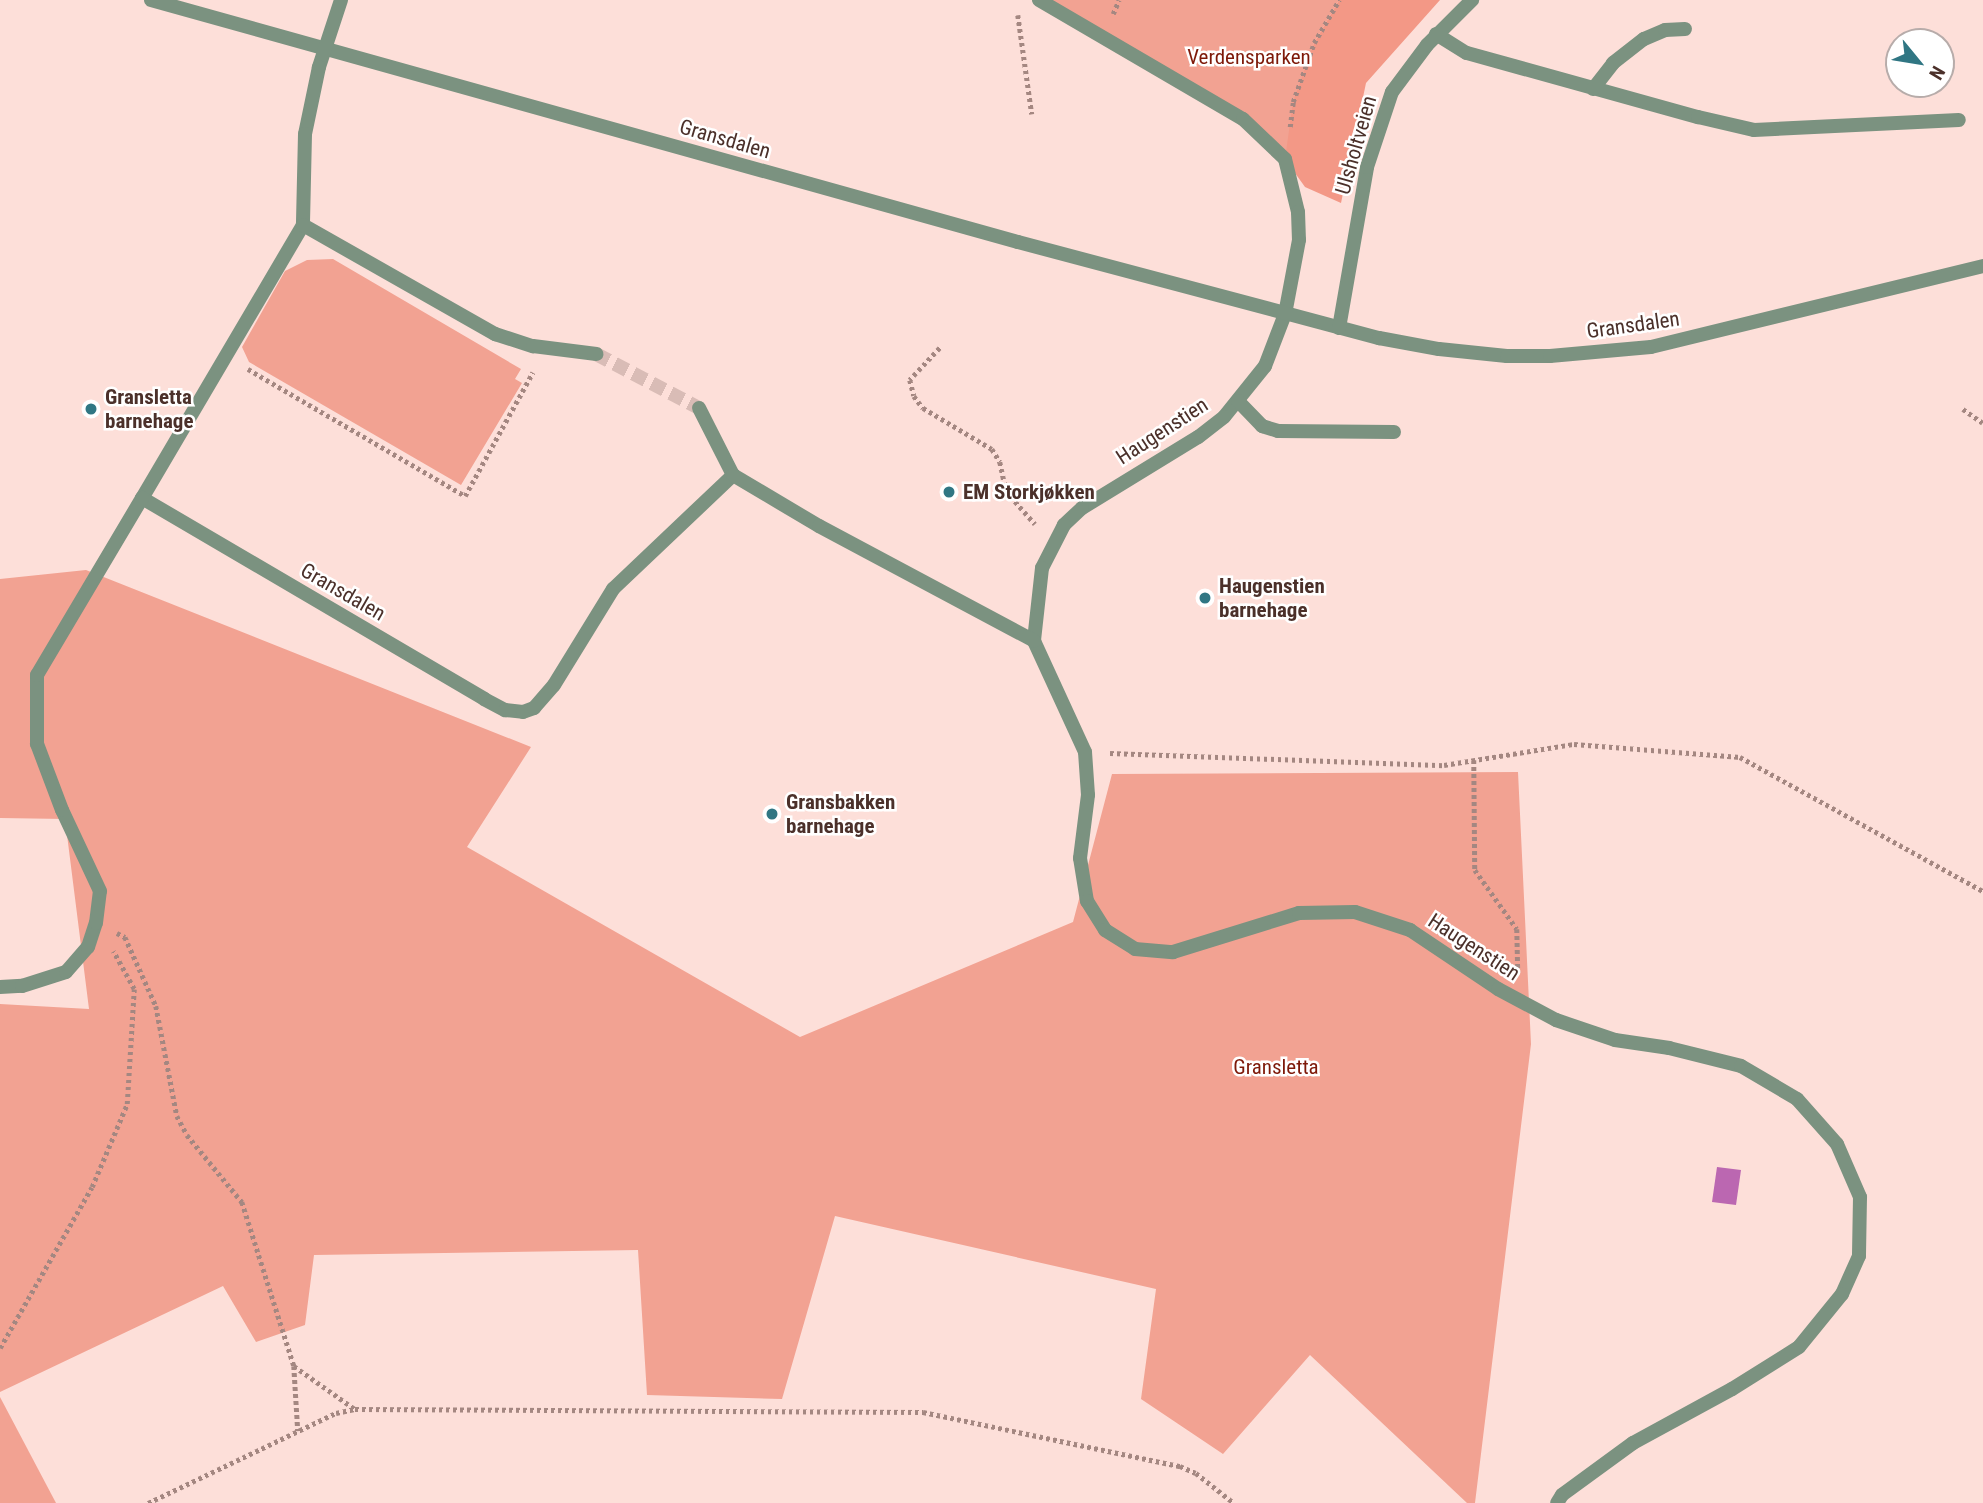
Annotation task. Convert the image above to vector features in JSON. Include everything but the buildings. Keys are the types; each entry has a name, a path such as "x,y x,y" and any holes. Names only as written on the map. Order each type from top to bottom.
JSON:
{"street":[{"name":"Gransdalen","path":"151,0 1285,314 1339,328 1471,353 1550,356 1651,347 1983,266"},
{"path":"0,987 22,986 66,972 88,947 96,923 100,891 62,810 37,744 37,675 303,225 305,134 325,50 341,0"},
{"path":"1040,0 1243,120 1285,159 1298,212 1299,240 1285,314"},
{"name":"Ulsholtveien","path":"1339,328 1367,167 1392,92 1436,34 1472,0"},
{"path":"1593,89 1613,63 1644,39 1665,30 1685,29"},
{"path":"1436,34 1467,53 1593,89 1754,130 1959,120"},
{"path":"303,225 495,334 533,346 596,354"},
{"name":"Haugenstien","path":"1285,314 1265,366 1238,401 1198,437 1091,502 1064,526 1052,544 1042,568 1034,641 1085,752 1088,795 1080,858 1087,901 1105,930 1135,949 1173,952 1298,913 1355,912 1410,930 1519,1001 1556,1020 1615,1040 1668,1048 1741,1066 1797,1099 1837,1144 1860,1197 1859,1256 1842,1294 1799,1347 1732,1389 1633,1443 1562,1495 1558,1503"},
{"name":"Haugenstien","path":"1238,401 1262,426 1278,431 1394,432"},
{"path":"699,408 733,475 819,526 1034,641"},
{"name":"Gransdalen","path":"142,498 484,699 505,710 523,712 534,708 554,685 613,589 733,475"}],"path":[{"path":"1285,159 1293,102 1314,43 1339,0"},
{"path":"1017,13 1032,114"},
{"path":"226,356 465,496 533,376 533,346"},
{"path":"940,348 910,380 914,396 923,408 992,449 1000,461 1006,491 1052,544"},
{"path":"1963,409 1983,423"},
{"path":"1085,752 1444,765 1574,744 1740,757 1983,891"},
{"path":"1474,761 1475,870 1517,929 1519,1001"},
{"path":"96,923 125,937 131,948 156,1006 177,1116 187,1135 242,1202 294,1366 298,1431"},
{"path":"0,1348 92,1187 127,1104 134,989"},
{"path":"294,1366 355,1409"},
{"path":"148,1503 336,1413 355,1409 923,1412 1180,1466 1196,1473 1234,1503"}],"green space":[{"name":"Verdensparken","path":"1039,0 1339,0 1314,43 1285,159 1243,119"},
{"path":"333,259 521,369 515,379 522,383 461,485 249,362 242,347 285,271 307,260"},
{"name":"Gransletta","path":"86,570 531,747 467,847 800,1037 1073,922 1112,774 1518,772 1531,1044 1475,1503 1467,1503 1310,1355 1223,1454 1141,1399 1156,1289 835,1216 782,1399 647,1395 638,1250 314,1255 305,1325 256,1342 223,1286 0,1392 0,1004 89,1009 65,819 0,818 0,579"},
{"path":"0,1397 56,1503 0,1503"}],"shaded area":[{"path":"1339,0 1440,0 1366,83 1341,203 1305,187 1285,159 1293,102 1314,43"},
{"path":"1717,1167 1741,1170 1736,1205 1712,1202"}],"tunnel":[{"path":"596,354 699,408"}],"place":[{"name":"Gransletta barnehage","path":"91,409"},
{"name":"EM Storkjøkken","path":"949,492"},
{"name":"Haugenstien barnehage","path":"1205,598"},
{"name":"Gransbakken barnehage","path":"772,814"}]}
